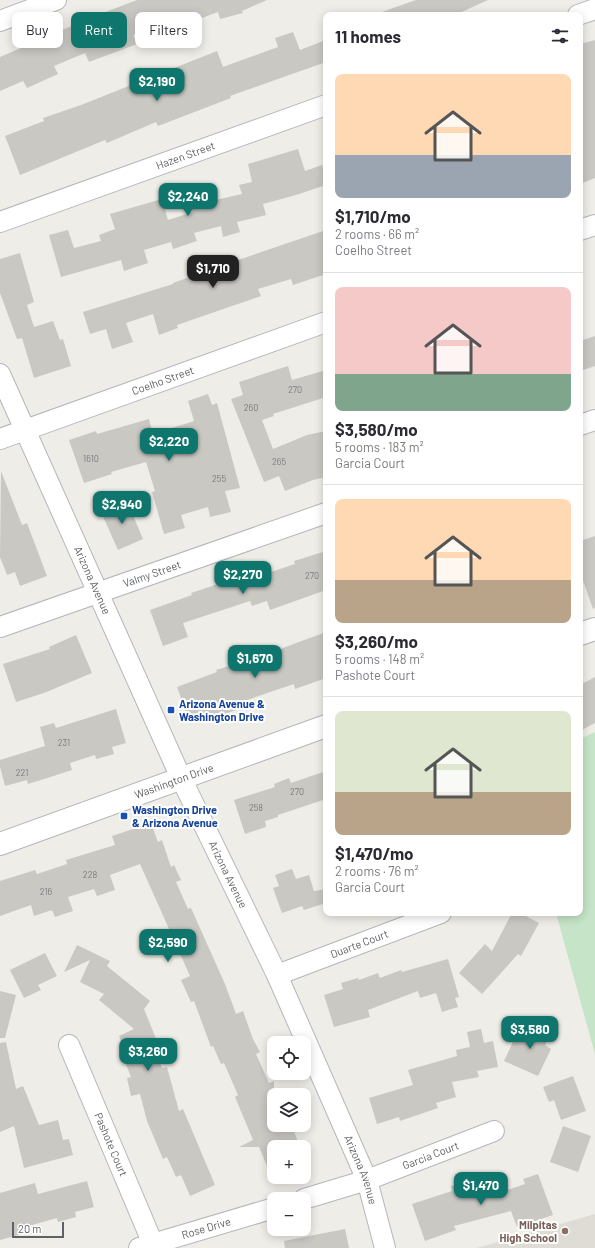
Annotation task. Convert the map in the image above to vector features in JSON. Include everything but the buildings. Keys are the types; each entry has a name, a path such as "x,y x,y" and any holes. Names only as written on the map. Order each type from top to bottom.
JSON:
{"street":[{"path":"0,21 56,0"},
{"path":"583,13 595,9"},
{"name":"Hazen Street","path":"0,222 323,106"},
{"path":"583,229 595,225"},
{"name":"Coelho Street","path":"0,439 323,323"},
{"name":"Arizona Avenue","path":"0,374 96,592 181,778 277,975 367,1180 385,1248"},
{"path":"583,424 595,420"},
{"name":"Valmy Street","path":"0,627 96,592 323,514"},
{"path":"583,633 595,629"},
{"name":"Washington Drive","path":"0,844 323,727"},
{"name":"Duarte Court","path":"277,975 433,916"},
{"name":"Pashote Court","path":"70,1046 146,1246"},
{"name":"Garcia Court","path":"367,1180 494,1131"},
{"path":"311,1197 367,1180"},
{"name":"Rose Drive","path":"146,1246 267,1210"}],"shaded area":[{"name":"Milpitas High School","path":"595,1214 595,1248 477,1248"}],"green space":[{"path":"595,732 595,1054 557,916 583,916 583,738"}],"place":[{"name":"Arizona Avenue & Washington Drive","path":"171,710"},
{"name":"Washington Drive & Arizona Avenue","path":"124,816"},
{"name":"Milpitas High School","path":"565,1231"}]}
